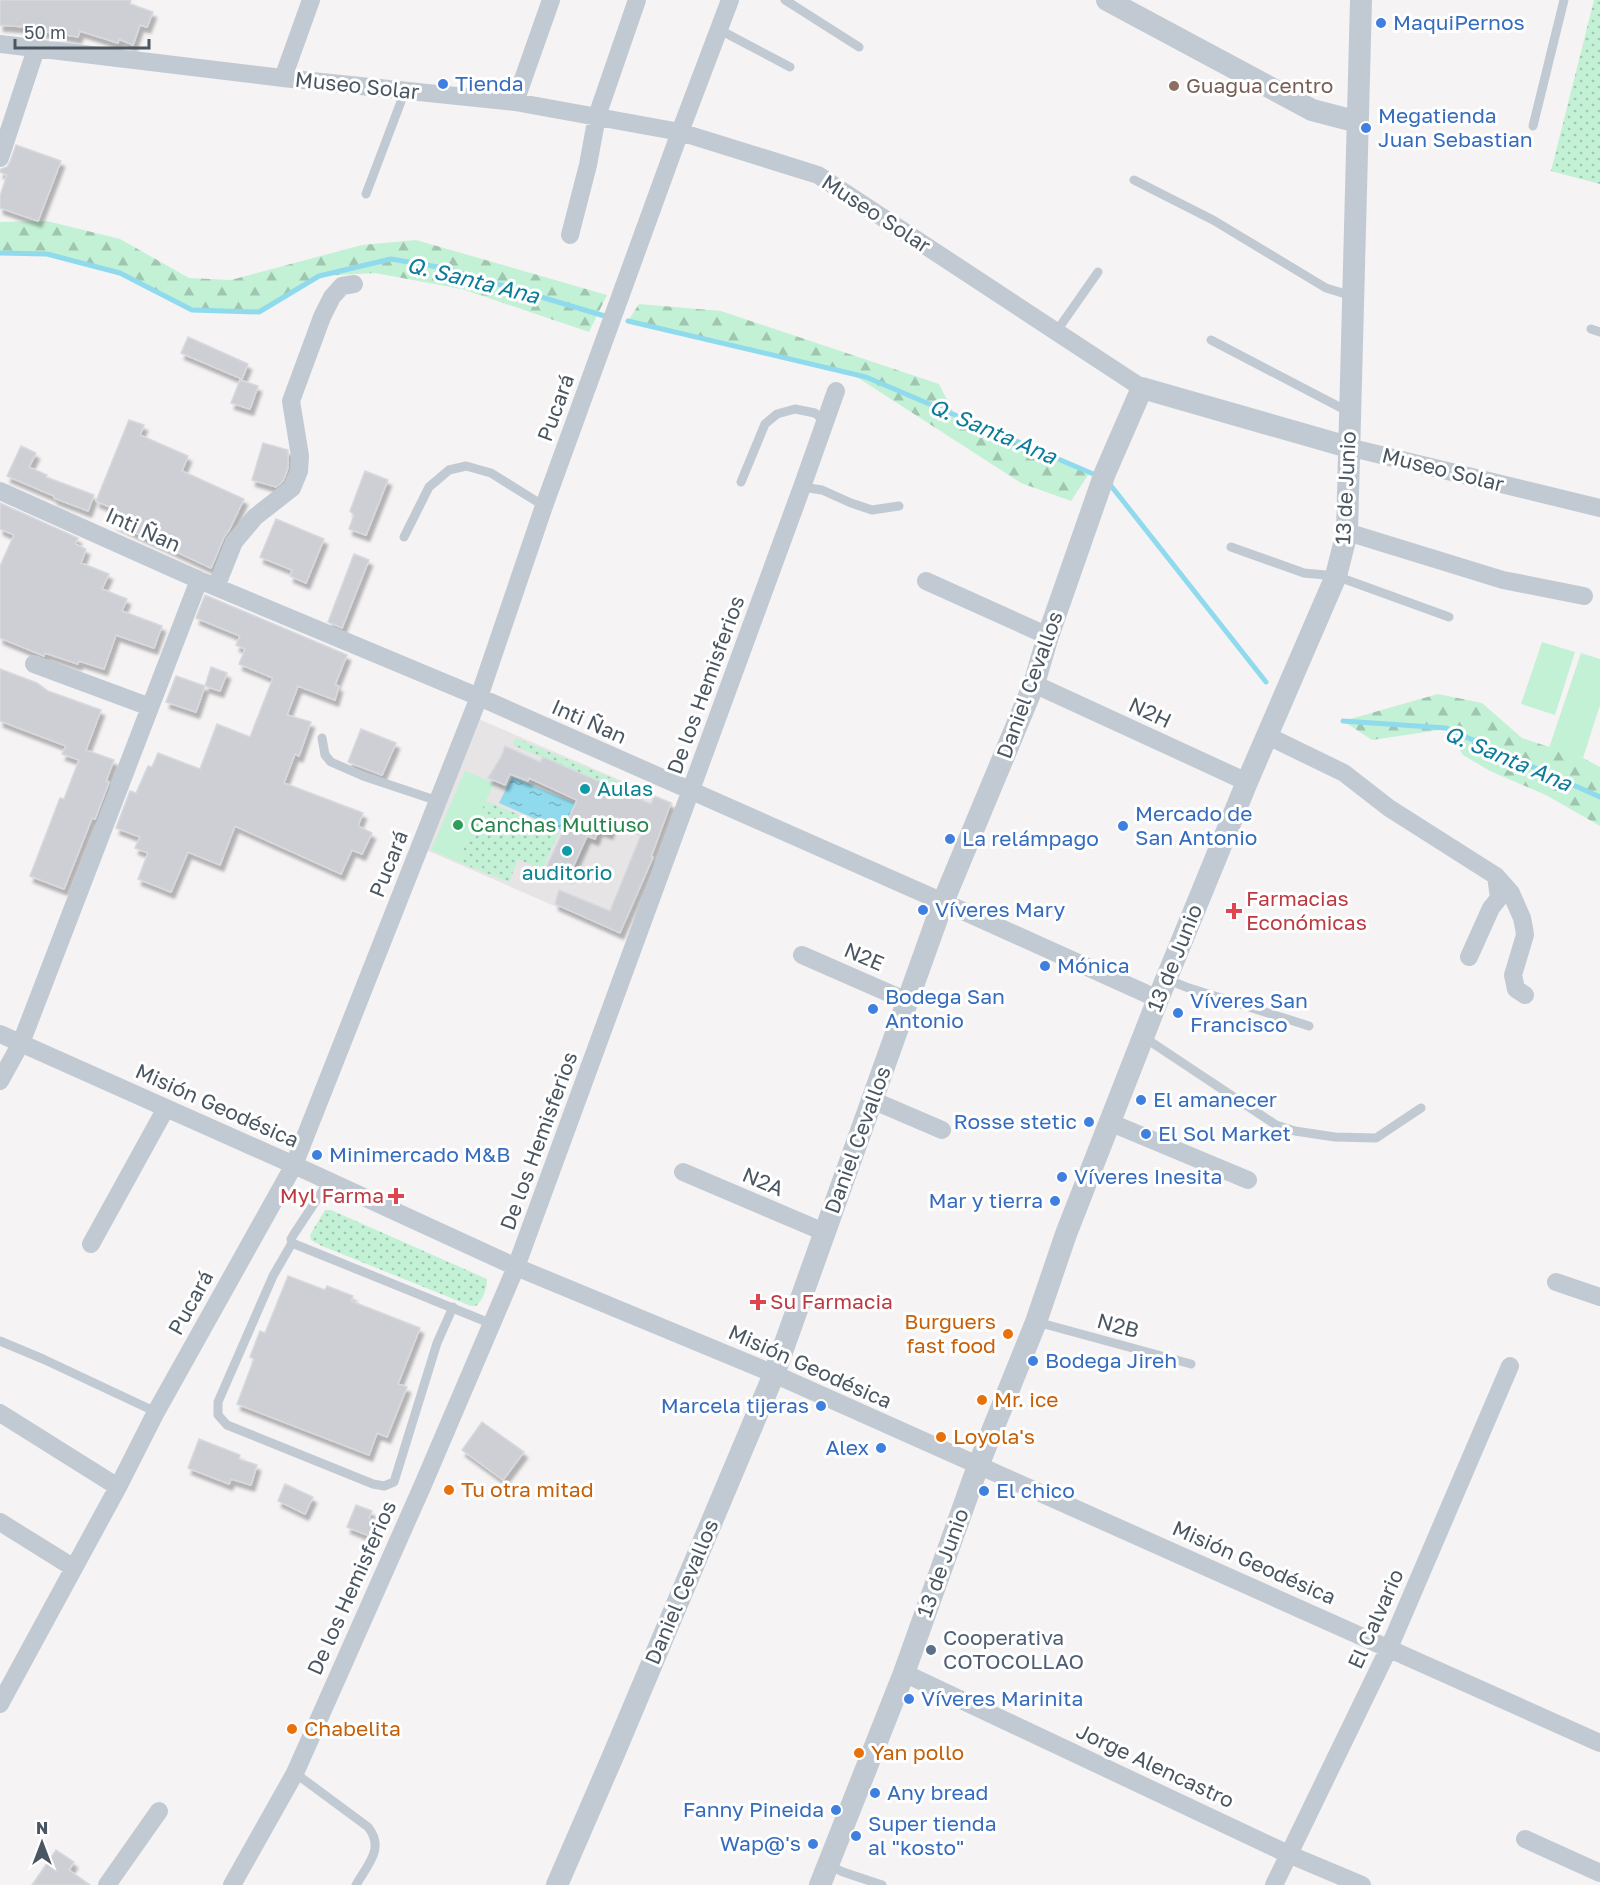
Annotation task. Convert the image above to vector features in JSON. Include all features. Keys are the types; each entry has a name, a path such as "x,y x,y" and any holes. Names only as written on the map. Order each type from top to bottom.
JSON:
{"street":[{"path":"283,78 311,0"},
{"path":"515,102 550,0"},
{"path":"570,236 588,165 597,116 637,0"},
{"name":"Pucará","path":"0,1704 118,1487 156,1412 294,1165 479,697 544,506 730,0"},
{"path":"1107,0 1312,110 1358,122"},
{"name":"13 de Junio","path":"824,1875 904,1673 978,1466 1036,1322 1066,1234 1109,1122 1247,782 1336,576 1347,532 1361,0"},
{"name":"Museo Solar","path":"0,44 283,78 515,102 680,132 818,175 1142,388 1348,447 1600,508"},
{"path":"0,158 36,49"},
{"path":"216,587 234,542 255,517 292,488 299,471 300,456 291,402 322,317 332,297 342,286 354,284"},
{"name":"Daniel Cevallos","path":"557,1885 614,1756 774,1374 943,902 1034,684 1048,636 1105,473 1142,388"},
{"name":"De los Hemisferios","path":"232,1885 295,1773 413,1508 516,1267 836,390"},
{"name":"Inti Ñan","path":"0,491 199,580 479,697 943,902 1162,989"},
{"path":"1347,532 1503,580 1584,596"},
{"path":"0,1081 21,1043 199,580"},
{"path":"926,580 1048,636"},
{"path":"34,664 150,706"},
{"name":"N2H","path":"1034,684 1247,782"},
{"path":"1268,736 1344,773 1389,808 1496,876 1511,893 1522,918 1525,935 1513,975 1516,989 1525,995"},
{"path":"1469,957 1491,908 1499,898 1496,876"},
{"name":"N2E","path":"802,955 908,1001"},
{"name":"Misión Geodésica","path":"0,1034 516,1267 774,1374 1600,1743"},
{"path":"872,1100 942,1130"},
{"path":"91,1244 166,1108"},
{"path":"1109,1122 1248,1180"},
{"name":"N2A","path":"683,1172 825,1233"},
{"path":"1556,1282 1600,1297"},
{"name":"El Calvario","path":"1274,1885 1389,1648 1510,1366"},
{"path":"0,1413 118,1487"},
{"path":"0,1522 74,1568"},
{"name":"Jorge Alencastro","path":"904,1673 1288,1854 1362,1885"},
{"path":"107,1885 159,1811"},
{"path":"1525,1839 1600,1873"}],"lane":[{"path":"785,0 858,47"},
{"path":"1533,126 1564,0"},
{"path":"718,29 790,67"},
{"path":"366,194 405,91"},
{"path":"1134,180 1213,220 1326,288 1352,296"},
{"path":"1056,332 1098,272"},
{"path":"1211,340 1349,412"},
{"path":"741,482 765,424 777,414 795,409 815,413 825,421"},
{"path":"404,537 429,487 449,470 466,466 491,473 544,506"},
{"path":"802,488 822,490 872,510 899,506"},
{"path":"1231,547 1304,573 1336,576 1449,617"},
{"path":"322,738 325,755 330,762 363,776 438,801"},
{"path":"1162,989 1186,987 1309,1026"},
{"path":"1143,1037 1276,1125 1295,1131 1335,1137 1376,1138 1421,1108"},
{"path":"329,1181 291,1239 292,1243 273,1276 218,1402 218,1414 227,1425 373,1484 384,1486 394,1482 437,1343 453,1308"},
{"path":"292,1243 492,1324"},
{"name":"N2B","path":"1036,1322 1191,1364"},
{"path":"0,1341 156,1412"},
{"path":"295,1773 368,1827 375,1836 376,1848 356,1885"},
{"path":"824,1875 843,1872 882,1885"}],"shaded area":[{"path":"474,717 673,803 621,935 424,849"}],"green space":[{"path":"1594,0 1600,0 1600,184 1551,171"},
{"path":"47,221 120,239 189,278 231,280 362,245 416,240 607,295 589,332 462,289 375,273 319,276 259,312 192,310 120,273 47,254 0,253 0,222"},
{"path":"639,304 721,311 939,384 954,414 1090,472 1071,501 1021,483 852,374 628,321"},
{"path":"1542,642 1575,652 1555,715 1521,704"},
{"path":"1581,653 1600,659 1600,705 1583,758 1549,748"},
{"path":"1438,694 1482,703 1522,738 1583,758 1600,767 1600,826 1546,795 1490,771 1463,755 1446,729 1372,740 1343,721"},
{"path":"516,738 643,791 640,799 513,745"},
{"name":"Canchas Multiuso","path":"465,771 494,783 458,862 431,850"},
{"path":"486,801 559,832 542,870 518,859 509,882 458,862"},
{"path":"325,1210 331,1210 487,1279 481,1301 476,1306 471,1306 311,1240 310,1235"}],"water":[{"path":"512,777 575,803 563,831 499,803"}],"building":[{"path":"0,0 131,0 130,4 153,12 147,27 140,25 133,45 119,39 118,43 80,31 78,37 40,31 41,28 0,25"},
{"path":"16,145 61,161 38,221 0,208 0,196 7,175 0,172 10,162"},
{"path":"188,337 248,364 242,379 181,353"},
{"path":"240,380 258,386 250,409 231,403"},
{"path":"129,420 144,425 140,435 188,456 182,471 244,499 211,568 114,523 119,511 96,501"},
{"path":"263,443 288,450 288,468 283,481 276,487 252,480"},
{"path":"21,446 36,453 29,467 47,475 46,477 94,495 88,511 7,476"},
{"path":"365,471 388,480 366,535 349,529 354,515 350,511"},
{"path":"0,503 78,538 75,544 86,549 81,563 109,574 102,589 127,599 122,611 162,626 154,648 116,635 104,669 79,661 78,664 45,653 44,656 0,638 0,566 14,535 0,529"},
{"path":"276,519 324,539 306,583 290,576 292,570 260,557"},
{"path":"354,554 369,560 342,628 328,622"},
{"path":"205,595 347,655 335,685 339,686 335,700 298,686 287,715 311,722 299,756 295,754 284,783 363,813 358,826 372,833 362,854 352,850 341,874 235,826 220,865 188,852 171,892 138,879 148,853 135,848 140,837 116,828 130,791 136,793 148,766 152,767 158,753 200,769 217,724 250,737 273,678 239,664 245,649 236,645 240,636 196,618"},
{"path":"211,667 227,673 220,691 205,686"},
{"path":"0,669 37,683 48,691 101,710 86,750 114,760 106,781 109,782 95,819 92,818 64,889 30,876 60,798 64,799 79,760 62,754 66,746 0,721"},
{"path":"176,676 205,686 196,712 166,702"},
{"path":"361,729 396,743 382,775 348,762"},
{"path":"505,746 540,762 543,757 651,804 654,796 671,803 651,857 653,857 620,933 555,904 559,890 610,911 643,830 615,817 609,833 599,829 595,839 587,836 569,876 547,866 577,800 529,778 528,781 510,774 505,785 488,778"},
{"path":"288,1276 325,1290 327,1286 353,1296 351,1301 420,1328 398,1384 407,1387 387,1437 377,1433 369,1455 237,1404 254,1359 250,1357 260,1331 265,1333"},
{"path":"482,1422 524,1452 503,1480 462,1450"},
{"path":"199,1439 240,1455 239,1459 257,1465 251,1485 231,1479 229,1484 188,1468"},
{"path":"285,1484 313,1497 305,1514 278,1501"},
{"path":"356,1505 372,1511 369,1518 378,1521 372,1537 347,1527"},
{"path":"56,1850 74,1862 69,1870 90,1885 32,1885"}],"waterway":[{"name":"Q. Santa Ana","path":"0,253 47,254 120,273 192,310 259,312 319,276 391,259 444,268 608,317"},
{"name":"Q. Santa Ana","path":"628,321 866,377 1098,476"},
{"name":"Q. Santa Ana","path":"1108,482 1266,682"},
{"name":"Q. Santa Ana","path":"1343,721 1446,728 1600,797"}],"place":[{"name":"MaquiPernos","path":"1381,23"},
{"name":"Tienda","path":"443,84"},
{"name":"Guagua centro","path":"1174,86"},
{"name":"Megatienda Juan Sebastian","path":"1366,128"},
{"name":"Aulas","path":"585,789"},
{"name":"Canchas Multiuso","path":"458,825"},
{"name":"Mercado de San Antonio","path":"1123,826"},
{"name":"La relámpago","path":"950,839"},
{"name":"auditorio","path":"567,851"},
{"name":"Víveres Mary","path":"923,910"},
{"name":"Farmacias Económicas","path":"1234,911"},
{"name":"Mónica","path":"1045,966"},
{"name":"Bodega San Antonio","path":"873,1009"},
{"name":"Víveres San Francisco","path":"1178,1013"},
{"name":"El amanecer","path":"1141,1100"},
{"name":"Rosse stetic","path":"1089,1122"},
{"name":"El Sol Market","path":"1146,1134"},
{"name":"Minimercado M&B","path":"317,1155"},
{"name":"Víveres Inesita","path":"1062,1177"},
{"name":"Myl Farma","path":"396,1196"},
{"name":"Mar y tierra","path":"1055,1201"},
{"name":"Su Farmacia","path":"758,1302"},
{"name":"Burguers fast food","path":"1008,1334"},
{"name":"Bodega Jireh","path":"1033,1361"},
{"name":"Mr. ice","path":"982,1400"},
{"name":"Marcela tijeras","path":"821,1406"},
{"name":"Loyola's","path":"941,1437"},
{"name":"Alex","path":"881,1448"},
{"name":"Tu otra mitad","path":"449,1490"},
{"name":"El chico","path":"984,1491"},
{"name":"Cooperativa COTOCOLLAO","path":"931,1650"},
{"name":"Víveres Marinita","path":"909,1699"},
{"name":"Chabelita","path":"292,1729"},
{"name":"Yan pollo","path":"859,1753"},
{"name":"Any bread","path":"875,1793"},
{"name":"Fanny Pineida","path":"836,1810"},
{"name":"Super tienda al \"kosto\"","path":"856,1836"},
{"name":"Wap@'s","path":"813,1844"}]}
